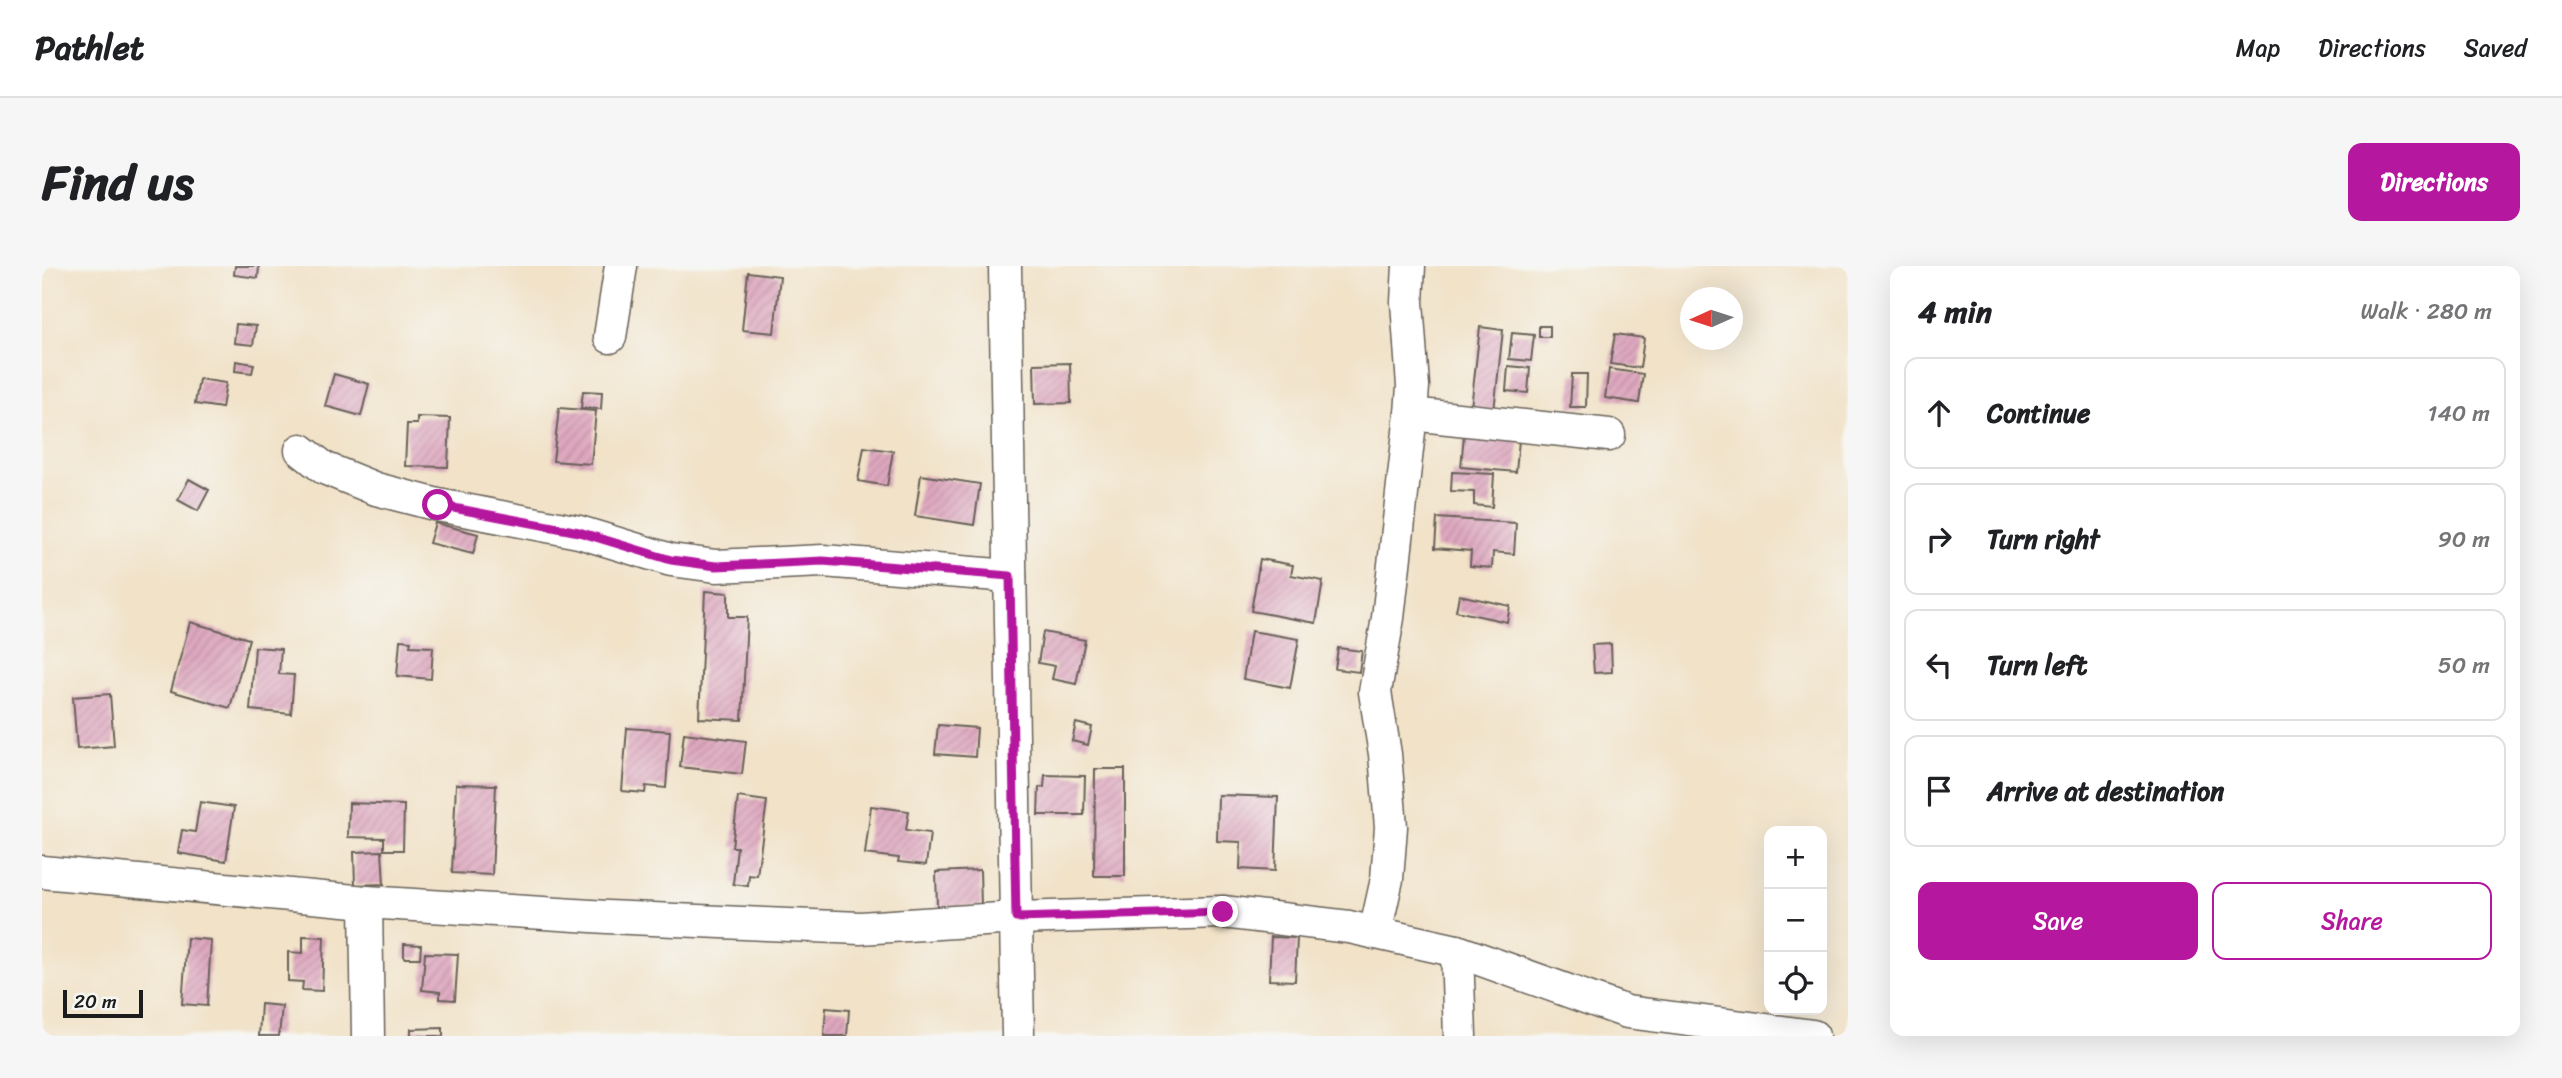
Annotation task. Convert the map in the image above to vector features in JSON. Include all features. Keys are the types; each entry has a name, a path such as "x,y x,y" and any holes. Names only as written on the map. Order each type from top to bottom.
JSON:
{"street":[{"path":"610,337 621,266"},
{"path":"1005,266 1018,1036"},
{"path":"1375,933 1387,879 1391,827 1385,754 1375,692 1388,618 1411,414 1413,386 1408,302 1409,266"},
{"path":"1411,414 1609,435"},
{"path":"301,450 324,468 376,489 438,505 579,532 671,560 716,566 823,561 1010,576"},
{"path":"42,872 366,902 607,917 860,928 1016,918 1223,912 1349,927 1457,951 1627,1012 1813,1036"},
{"path":"366,902 368,1036"},
{"path":"1457,951 1460,1036"}],"building":[{"path":"235,266 259,266 258,278 234,275"},
{"path":"748,272 780,276 774,333 742,330"},
{"path":"236,324 256,326 253,345 234,343"},
{"path":"1539,326 1550,326 1550,337 1539,337"},
{"path":"1480,327 1503,330 1494,411 1471,408"},
{"path":"1512,333 1534,335 1531,361 1509,359"},
{"path":"1615,334 1644,338 1640,368 1610,364"},
{"path":"236,361 254,364 252,373 235,371"},
{"path":"1070,363 1071,403 1035,404 1034,364"},
{"path":"1508,366 1530,368 1528,393 1506,391"},
{"path":"1609,369 1643,374 1639,403 1605,398"},
{"path":"334,374 369,384 361,416 325,406"},
{"path":"1572,374 1587,374 1586,407 1570,407"},
{"path":"199,379 226,383 222,408 195,404"},
{"path":"583,391 602,392 601,409 581,408"},
{"path":"559,408 596,411 591,464 553,461"},
{"path":"417,417 450,418 448,467 405,466 407,424 417,424"},
{"path":"1464,434 1519,440 1516,472 1461,467"},
{"path":"864,447 893,451 887,486 858,481"},
{"path":"1452,472 1494,474 1492,507 1474,505 1474,492 1451,491"},
{"path":"921,475 980,484 974,525 915,516"},
{"path":"189,479 209,490 198,511 178,500"},
{"path":"1437,518 1516,523 1514,554 1493,552 1492,568 1470,566 1471,551 1435,548"},
{"path":"435,523 478,534 473,554 429,543"},
{"path":"1260,559 1293,565 1291,575 1323,581 1316,623 1251,611"},
{"path":"705,591 728,593 728,617 747,617 742,720 699,718"},
{"path":"1459,595 1510,606 1507,622 1456,611"},
{"path":"190,622 249,639 230,708 171,691"},
{"path":"1251,631 1299,639 1290,688 1243,679"},
{"path":"1043,632 1085,640 1076,684 1052,679 1055,666 1038,663"},
{"path":"400,640 411,641 410,646 433,647 431,679 397,676"},
{"path":"1611,644 1612,672 1594,673 1592,645"},
{"path":"255,647 281,649 279,674 294,675 291,714 250,710"},
{"path":"1338,648 1362,651 1359,672 1335,669"},
{"path":"110,694 114,746 77,749 73,697"},
{"path":"1076,723 1092,727 1088,745 1072,741"},
{"path":"938,725 977,728 975,757 935,754"},
{"path":"627,728 670,731 666,788 646,786 645,793 622,791"},
{"path":"684,733 746,741 742,774 680,767"},
{"path":"1095,769 1125,769 1125,876 1094,876"},
{"path":"1045,775 1085,776 1084,815 1038,815 1039,787 1044,787"},
{"path":"456,784 496,785 492,875 452,873"},
{"path":"1218,795 1278,797 1275,871 1240,869 1241,842 1217,841"},
{"path":"738,797 767,801 757,876 749,875 748,886 733,884 737,847 732,847"},
{"path":"200,802 234,807 226,861 178,853 182,830 195,832"},
{"path":"349,803 404,805 403,850 384,850 384,838 348,837"},
{"path":"871,806 909,811 906,830 930,833 926,865 865,854"},
{"path":"382,851 384,884 355,885 354,852"},
{"path":"980,870 981,906 937,907 936,872"},
{"path":"303,936 324,937 322,991 302,990 303,982 288,981 288,952 303,953"},
{"path":"1271,937 1297,938 1295,981 1269,980"},
{"path":"187,938 211,940 207,1006 182,1004"},
{"path":"404,944 421,945 420,958 404,958"},
{"path":"425,953 458,954 455,1000 440,999 440,992 422,990"},
{"path":"261,1004 282,1006 279,1036 259,1036"},
{"path":"826,1008 849,1010 847,1036 824,1036"},
{"path":"443,1028 443,1036 411,1036 411,1029"}],"route":[{"path":"438,505 579,532 671,560 716,566 823,561 1010,576 1016,918 1223,912"}]}
